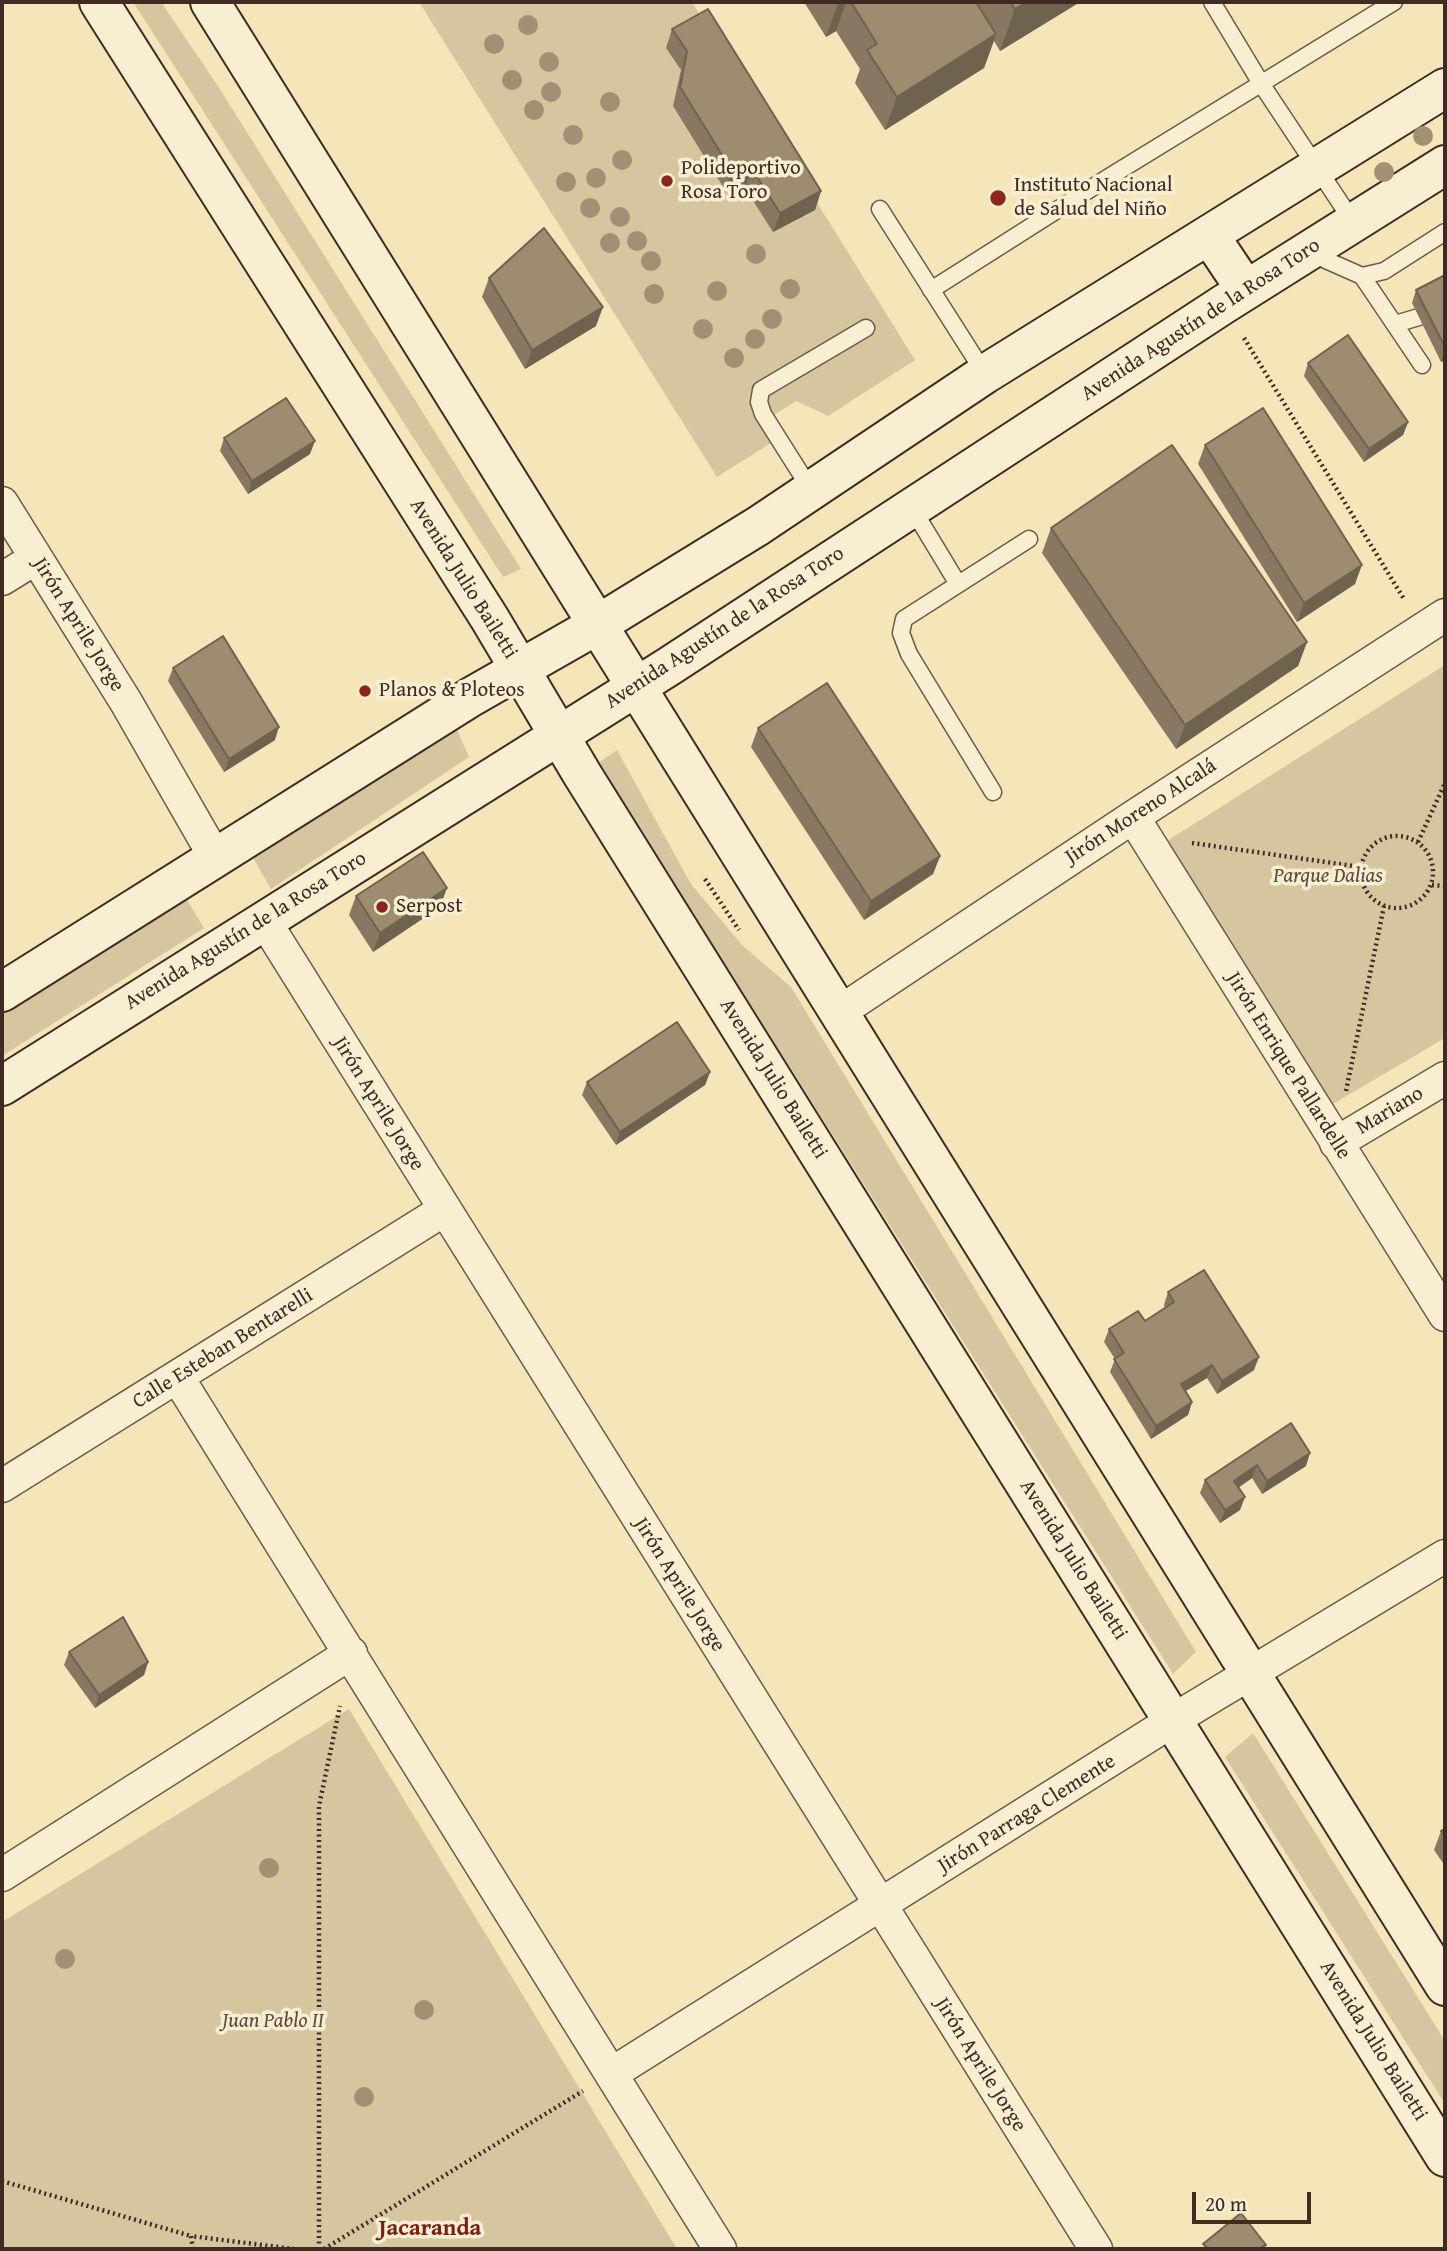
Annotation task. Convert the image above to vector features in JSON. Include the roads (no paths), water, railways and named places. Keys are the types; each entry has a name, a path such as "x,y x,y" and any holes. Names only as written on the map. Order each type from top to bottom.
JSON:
{"street":[{"name":"Avenida Julio Bailetti","path":"99,2 519,670 1445,2157"},
{"path":"210,2 1445,1986"},
{"path":"2,992 215,857 597,625 811,490 985,374 1445,88"},
{"name":"Avenida Agustín de la Rosa Toro","path":"2,1086 635,688 1235,297 1445,165"},
{"path":"1209,235 1235,297"},
{"name":"Jirón Aprile Jorge","path":"2,503 126,702 215,857"},
{"path":"2,579 36,558"},
{"name":"Jirón Moreno Alcalá","path":"838,1013 1139,826 1434,622"},
{"name":"Jirón Enrique Pallardelle","path":"1139,826 1445,1315"},
{"name":"Jirón Aprile Jorge","path":"264,920 1096,2249"},
{"name":"Mariano","path":"1336,1143 1445,1078"},
{"name":"Calle Esteban Bentarelli","path":"2,1486 444,1210"},
{"path":"178,1378 720,2249"},
{"name":"Jirón Parraga Clemente","path":"611,2074 1250,1673 1445,1556"},
{"path":"2,1875 351,1653"}],"lane":[{"path":"1212,2 1262,85 1353,222"},
{"path":"931,290 1394,2"},
{"path":"880,209 985,374"},
{"path":"1362,276 1384,271 1445,232"},
{"path":"1308,252 1362,276 1422,365"},
{"path":"1395,324 1419,317"},
{"path":"811,490 763,414 759,402 761,390 866,328"},
{"path":"912,508 958,584"},
{"path":"993,792 909,654 901,633 904,619 1029,539"}],"place":[{"name":"Polideportivo Rosa Toro","path":"667,181"},
{"name":"Instituto Nacional de Salud del Niño","path":"998,198"},
{"name":"Planos & Ploteos","path":"365,691"},
{"name":"Serpost","path":"382,907"}],"district":[{"name":"Jacaranda","path":"430,2229"}],"park label":[{"name":"Parque Dalias","path":"1328,877"},
{"name":"Juan Pablo II","path":"273,2022"}]}
